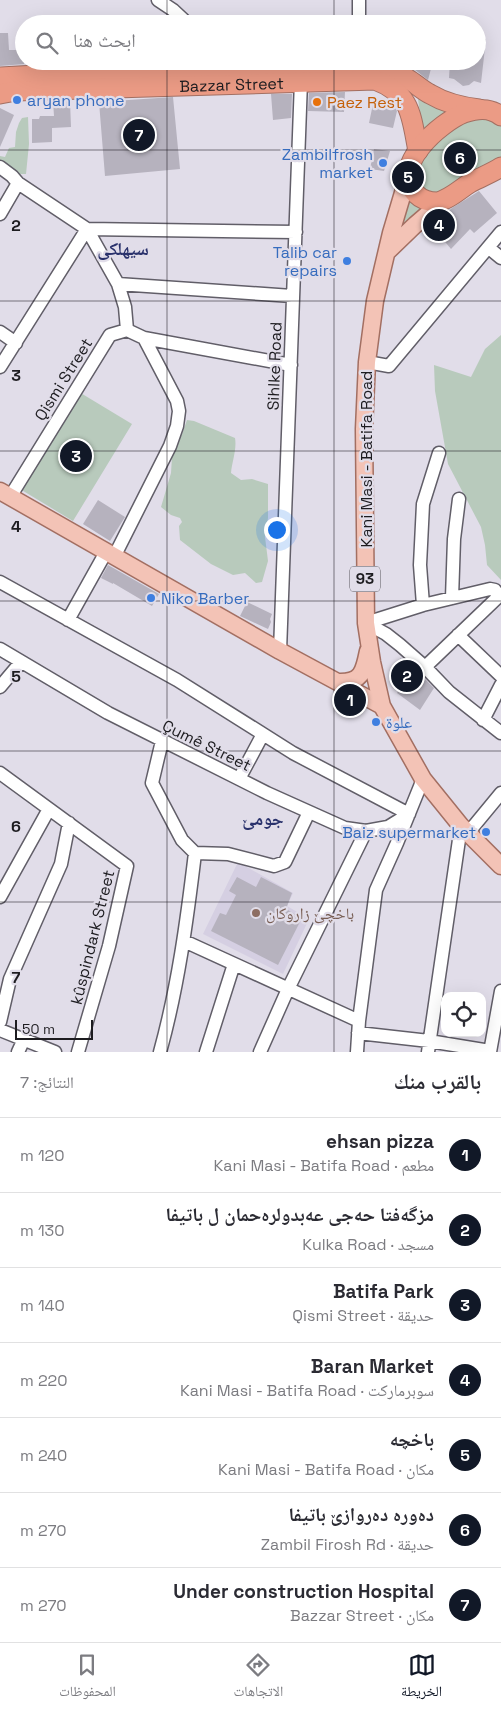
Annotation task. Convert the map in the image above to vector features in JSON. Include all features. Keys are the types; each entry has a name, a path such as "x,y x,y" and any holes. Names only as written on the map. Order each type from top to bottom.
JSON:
{"highway":[{"name":"Bazzar Street","path":"0,94 174,70"},
{"name":"Bazzar Street","path":"389,70 408,78 430,94 446,102 462,107 492,111"},
{"name":"Bazzar Street","path":"0,77 91,81 375,80 389,85 401,95 409,107 418,150"},
{"path":"492,111 457,116 443,124 431,134 418,150 408,176 413,192 420,198 436,202 444,200 469,184 497,172"}],"main road":[{"name":"Kani Masi - Batifa Road","path":"408,176 375,301 367,362 364,429 366,623 382,706 423,779 464,829 499,860"},
{"path":"387,252 414,225 444,200"},
{"path":"5,494 280,652 382,706"},
{"path":"338,682 354,681 361,675 366,662 370,640"}],"street":[{"path":"158,0 178,15"},
{"path":"359,0 359,15"},
{"name":"Sihlke Road","path":"280,652 301,81"},
{"path":"0,167 18,183 87,229 118,284 125,306 127,330 144,338 291,364"},
{"path":"0,214 18,183"},
{"path":"87,229 296,232"},
{"path":"0,367 87,229"},
{"path":"367,362 389,366 501,232"},
{"path":"489,248 501,258"},
{"path":"118,284 292,296"},
{"name":"Qismi Street","path":"5,494 110,335 127,330"},
{"path":"0,332 16,343"},
{"path":"68,620 110,554 170,446 177,426 177,402 144,338"},
{"path":"423,605 420,565 423,504 439,454"},
{"path":"452,598 454,539 459,499"},
{"path":"0,582 177,680 293,753 409,814"},
{"path":"366,623 423,605 490,589 495,590 498,595 496,599 425,667"},
{"path":"366,623 386,634 425,667 449,692 501,733"},
{"path":"458,636 501,676"},
{"name":"Çumê Street","path":"0,649 108,713 239,779 344,828 366,831 388,827 409,814"},
{"path":"0,687 21,662"},
{"path":"483,720 501,685"},
{"path":"239,779 263,734"},
{"path":"162,741 152,784 182,840 195,853 228,854 274,866 285,862 309,812"},
{"name":"kûspindark Street","path":"0,773 127,866 108,946 78,1052"},
{"path":"357,1052 376,890 398,843 423,779"},
{"path":"429,1047 464,829 501,794"},
{"path":"0,897 49,808"},
{"path":"0,1022 10,979 61,864 69,823"},
{"path":"260,1052 288,989 366,831"},
{"path":"160,1052 184,941 195,853"},
{"path":"184,941 288,989 359,1027 429,1047 490,1051 501,991"},
{"path":"206,1052 234,964"},
{"path":"0,1030 56,1052"},
{"path":"18,1052 24,1039"}],"shaded area":[{"name":"باخچێ زاروکان","path":"238,862 293,893 287,906 309,919 283,974 203,934"}],"green space":[{"path":"418,99 460,109 423,136"},
{"path":"474,115 501,121 501,161 442,195 422,192 415,170 439,133"},
{"path":"28,117 29,144 26,174 19,174 0,162 0,156 5,157 9,148 15,147 19,123 22,118"},
{"path":"407,191 427,206 395,234"},
{"path":"501,335 501,580 487,565 481,527 448,464 435,391 434,365 471,377 485,349"},
{"path":"79,392 132,424 73,521 20,489"},
{"path":"187,420 194,421 235,438 231,473 241,480 252,479 268,484 268,518 265,537 268,561 262,582 256,583 245,573 233,575 211,564 180,540 179,526 182,522 180,518 171,515 161,507 171,473 172,457"}],"building":[{"path":"0,33 8,33 9,50 15,50 15,65 0,66"},
{"path":"415,70 431,70 428,80"},
{"path":"449,70 482,70 481,83 474,81 469,85 463,86 454,79 449,78"},
{"path":"345,92 344,112 308,111 309,93"},
{"path":"271,94 292,94 291,118 273,120"},
{"path":"173,97 180,169 105,176 99,102"},
{"path":"374,99 391,103 394,106 397,111 393,128 369,123"},
{"path":"53,101 70,101 71,127 52,128 52,142 32,143 32,119 39,119 40,116 54,116"},
{"path":"0,108 14,115 0,147"},
{"path":"374,149 390,151 384,171 370,169"},
{"path":"479,191 497,213 474,233 470,229 451,249 432,226 452,208"},
{"path":"98,500 125,517 110,541 83,524"},
{"path":"108,565 159,594 152,606 101,578"},
{"path":"247,602 272,614 268,629 240,616"},
{"path":"400,658 434,688 420,710 397,693 400,687 397,681 404,670"},
{"name":"باخچێ زاروکان","path":"237,877 256,887 261,877 292,893 286,909 302,918 278,965 211,931 220,913 226,915 236,895 229,891"}],"place":[{"name":"aryan phone","path":"17,100"},
{"name":"Paez Rest","path":"317,102"},
{"name":"Under construction Hospital","path":"139,135"},
{"name":"ده‌وره‌ ده‌روازێ باتيفا","path":"460,158"},
{"name":"Zambilfrosh market","path":"383,163"},
{"name":"باخچە","path":"408,177"},
{"name":"Baran Market","path":"439,225"},
{"name":"Talib car repairs","path":"347,261"},
{"name":"Batifa Park","path":"76,456"},
{"name":"Niko Barber","path":"151,598"},
{"name":"مزگەفتا حەجی عەبدولرەحمان ل باتیفا","path":"407,676"},
{"name":"ehsan pizza","path":"350,700"},
{"name":"علوة","path":"376,722"},
{"name":"Baiz supermarket","path":"486,832"},
{"name":"باخچێ زاروکان","path":"256,913"}],"district":[{"name":"سيهلكى","path":"123,249"},
{"name":"جومێ","path":"263,819"}]}
